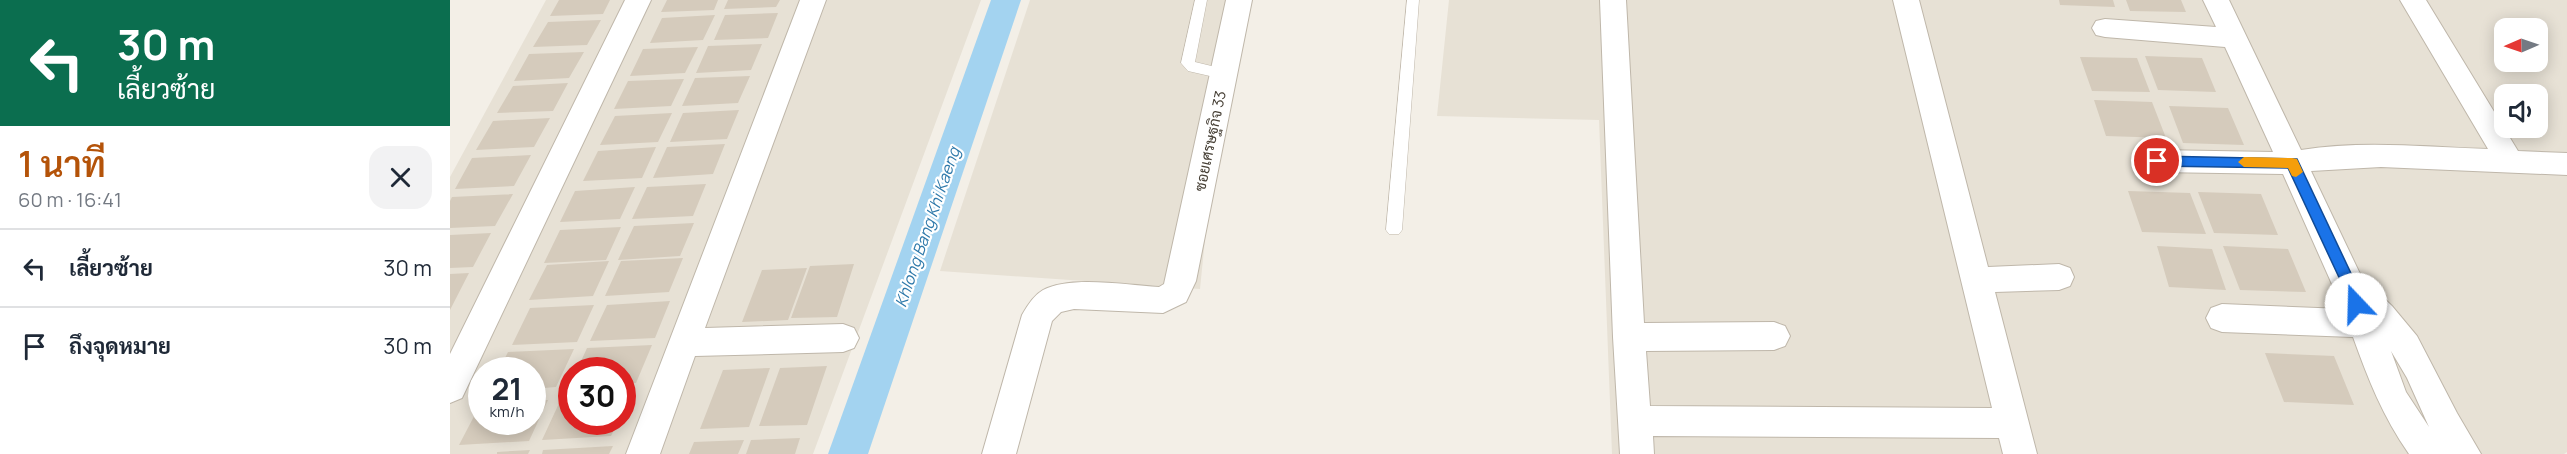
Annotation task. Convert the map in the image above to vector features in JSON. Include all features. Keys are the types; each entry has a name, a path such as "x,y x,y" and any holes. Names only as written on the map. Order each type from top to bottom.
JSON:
{"street":[{"path":"450,388 638,0"},
{"path":"644,454 684,342 774,112 813,0"},
{"name":"ซอยเศรษฐกิจ 33","path":"999,454 1038,315 1052,300 1074,296 1163,300 1175,293 1181,281 1239,0"},
{"path":"1613,0 1629,337 1637,454"},
{"path":"1636,421 2016,439 1905,0"},
{"path":"2216,0 2350,286 2375,323 2418,366 2440,416 2464,454"},
{"path":"2413,0 2510,162"},
{"path":"2105,28 2233,38"},
{"path":"2157,161 2292,163 2320,158 2381,156 2567,164"},
{"path":"1977,280 2059,277"},
{"path":"2222,318 2375,323"},
{"path":"2375,323 2404,420 2429,454"},
{"path":"1629,337 1774,336"},
{"path":"684,342 843,338"}],"lane":[{"path":"1201,0 1188,63 1193,68 1223,74"},
{"path":"1394,230 1413,0"}],"shaded area":[{"path":"546,0 981,0 813,454 450,454 450,177"},
{"path":"1030,0 1229,0 1200,289 940,271"},
{"path":"1449,0 2567,0 2567,452 2564,454 1612,454 1599,120 1437,116"}],"building":[{"path":"559,0 610,0 603,14 550,16"},
{"path":"667,0 718,0 714,10 661,12"},
{"path":"728,0 780,0 776,7 724,9"},
{"path":"2059,0 2113,0 2115,7 2060,5"},
{"path":"2126,0 2181,0 2186,12 2130,11"},
{"path":"778,13 768,38 714,40 725,15"},
{"path":"715,15 703,40 650,43 662,18"},
{"path":"601,20 587,45 533,47 548,22"},
{"path":"762,44 751,70 696,73 708,46"},
{"path":"698,47 685,73 630,76 643,49"},
{"path":"584,52 569,78 514,81 529,54"},
{"path":"2145,56 2202,58 2216,92 2158,90"},
{"path":"2080,57 2137,58 2150,92 2092,91"},
{"path":"750,76 738,103 682,106 695,78"},
{"path":"684,79 671,106 614,109 628,81"},
{"path":"568,83 553,111 497,113 513,86"},
{"path":"2094,100 2152,102 2166,138 2106,136"},
{"path":"2169,106 2228,108 2244,145 2183,143"},
{"path":"739,110 727,139 670,142 683,113"},
{"path":"672,113 658,142 600,145 615,116"},
{"path":"550,118 534,147 476,150 493,121"},
{"path":"725,144 713,174 653,178 667,147"},
{"path":"656,147 642,178 583,181 598,151"},
{"path":"531,155 514,186 455,189 472,158"},
{"path":"706,184 693,216 632,219 647,187"},
{"path":"635,187 620,219 560,222 575,191"},
{"path":"2128,191 2190,193 2206,234 2142,232"},
{"path":"2198,192 2261,194 2278,235 2214,233"},
{"path":"513,194 495,226 450,228 452,197"},
{"path":"694,223 680,256 618,260 634,226"},
{"path":"621,227 606,260 544,263 560,230"},
{"path":"491,233 473,267 450,268 450,235"},
{"path":"2157,246 2212,249 2226,290 2169,287"},
{"path":"2223,246 2288,249 2306,292 2240,290"},
{"path":"683,258 669,292 605,296 621,261"},
{"path":"609,261 593,296 529,300 547,265"},
{"path":"854,264 837,317 791,318 810,266"},
{"path":"807,268 788,320 742,322 762,270"},
{"path":"469,273 450,310 450,274"},
{"path":"670,301 655,338 590,341 607,305"},
{"path":"594,305 577,342 512,345 530,308"},
{"path":"652,345 636,383 636,357 583,357 587,348"},
{"path":"574,349 570,357 558,357 558,383 556,387 546,388 546,357 506,357 508,352"},
{"path":"2265,353 2334,356 2354,405 2284,402"},
{"path":"827,366 807,425 759,426 780,368"},
{"path":"770,368 749,427 700,429 723,370"},
{"path":"558,405 558,435 612,435 542,440"},
{"path":"468,428 468,435 532,435 529,441 459,445"},
{"path":"800,438 795,454 746,454 751,440"},
{"path":"744,440 738,454 689,454 694,442"},
{"path":"613,446 609,454 542,454 543,450"},
{"path":"530,450 528,454 497,454 497,452"}],"waterway":[{"name":"Khlong Bang Khi Kaeng","path":"848,454 1006,0"}],"slow traffic":[{"path":"2244,162 2292,163 2296,172"}],"route":[{"path":"2157,161 2292,163 2350,286 2356,304"}]}
